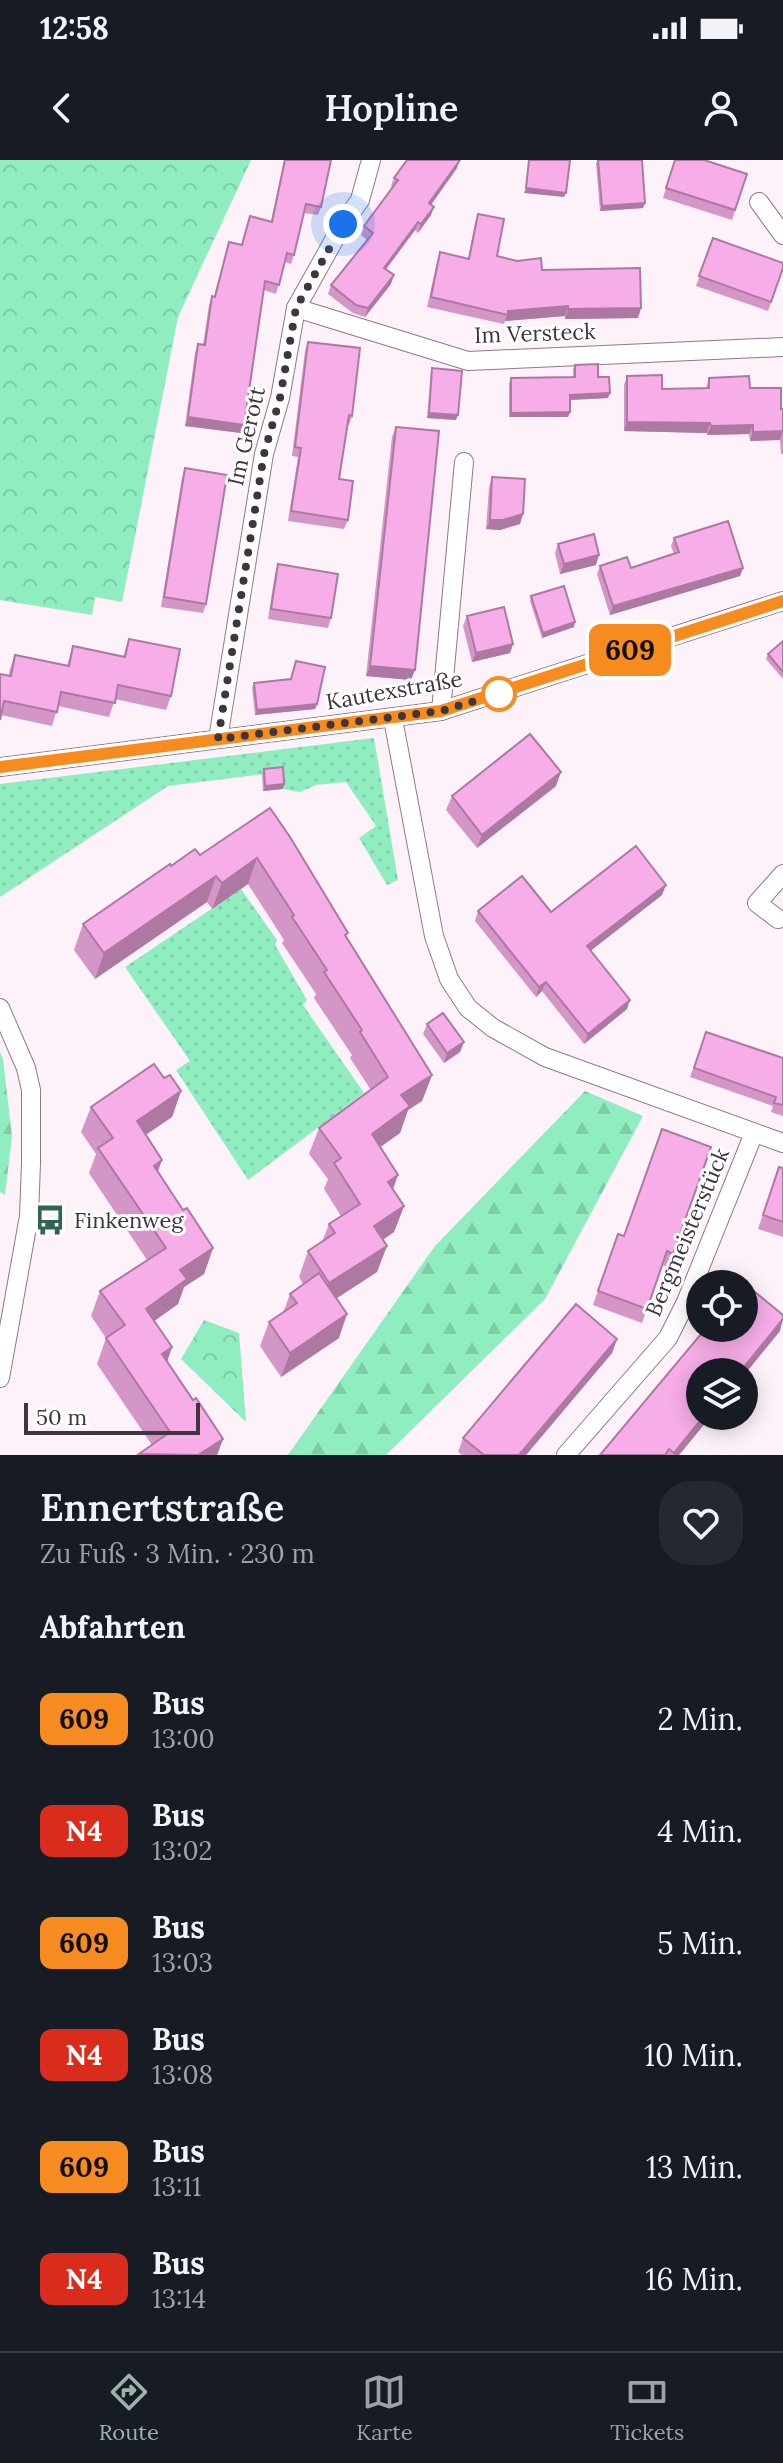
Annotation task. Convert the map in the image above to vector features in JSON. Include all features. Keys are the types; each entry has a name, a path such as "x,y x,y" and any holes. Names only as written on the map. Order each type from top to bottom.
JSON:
{"street":[{"name":"Im Gerott","path":"218,739 264,454 280,398 296,308 360,200 371,160"},
{"path":"759,202 783,235"},
{"name":"Im Versteck","path":"296,308 468,361 783,347"},
{"path":"441,711 464,462"},
{"name":"Kautexstraße","path":"0,767 441,711 783,601"},
{"path":"393,719 434,936 449,979 468,1008 493,1028 545,1057 783,1143"},
{"path":"778,919 757,903 783,874"},
{"path":"0,1008 26,1068 31,1090 29,1216 0,1378"},
{"name":"Bergmeisterstück","path":"566,1455 668,1338 686,1302 754,1133"}],"green space":[{"path":"0,160 251,160 178,317 122,602 95,597 92,615 0,600"},
{"path":"374,738 398,880 387,885 359,838 376,826 346,782 316,785 300,792 283,789 281,772 168,786 0,897 0,784"},
{"path":"241,889 277,940 275,945 307,1000 303,1005 364,1093 248,1180 176,1070 190,1061 125,967"},
{"path":"0,1052 12,1136 5,1195 0,1192"},
{"path":"585,1091 643,1116 545,1299 386,1455 288,1455 435,1246"},
{"path":"204,1320 239,1333 246,1422 181,1359"}],"building":[{"path":"285,160 331,160 321,207 306,204 294,255 287,253 279,285 265,281 244,425 188,417 198,344 205,345 212,296 215,297 229,242 242,245 250,216 272,222"},
{"path":"407,160 460,160 429,203 434,207 421,224 418,222 384,268 394,275 368,308 356,305 331,285 373,233 364,226 398,180 394,178"},
{"path":"529,160 570,160 566,193 526,188"},
{"path":"598,160 642,160 645,203 602,206"},
{"path":"675,160 704,160 747,174 735,210 666,188"},
{"path":"478,214 504,219 497,256 517,261 541,258 542,270 640,268 641,308 568,309 568,306 508,311 508,315 431,297 440,252 469,259"},
{"path":"713,238 783,263 771,302 699,276"},
{"path":"308,342 360,348 352,416 349,415 339,479 353,481 348,520 291,511 301,448 295,447"},
{"path":"598,364 598,377 609,377 610,393 570,395 570,412 511,413 511,378 575,377 575,365"},
{"path":"432,368 462,371 458,415 429,413"},
{"path":"662,375 662,389 709,388 709,378 749,376 750,388 781,388 783,431 753,432 753,425 627,422 627,376"},
{"path":"396,427 439,431 415,670 370,666"},
{"path":"185,468 227,475 206,604 164,597"},
{"path":"492,477 525,479 523,514 490,520"},
{"path":"728,521 743,568 613,606 600,566 627,557 631,568 679,552 674,538"},
{"path":"594,534 599,555 564,564 558,544"},
{"path":"278,564 338,574 331,618 271,609"},
{"path":"564,586 575,622 543,633 531,596"},
{"path":"504,607 513,644 476,653 467,616"},
{"path":"129,639 180,649 171,696 118,685 115,703 61,692 57,712 4,701 0,720 0,674 11,676 15,655 69,666 73,646 125,657"},
{"path":"783,641 783,672 768,654"},
{"path":"296,661 325,667 317,704 257,710 254,683 291,679"},
{"path":"530,734 561,772 482,835 452,796"},
{"path":"283,767 284,784 265,786 264,769"},
{"path":"270,808 432,1075 401,1095 410,1106 372,1134 398,1175 388,1182 404,1206 374,1226 387,1246 329,1283 308,1251 335,1233 329,1224 360,1204 334,1163 341,1158 319,1128 388,1077 324,972 327,970 257,858 222,883 216,876 104,953 83,924 170,864 195,849 200,855"},
{"path":"636,846 666,885 587,946 630,1000 588,1034 546,982 539,987 478,911 522,876 551,912"},
{"path":"443,1013 464,1042 447,1053 427,1024"},
{"path":"706,1032 783,1058 783,1105 774,1103 776,1097 694,1068"},
{"path":"154,1064 164,1078 170,1075 181,1091 137,1121 162,1160 154,1166 213,1248 180,1270 187,1279 146,1309 172,1347 162,1354 223,1439 198,1455 139,1454 170,1432 106,1338 125,1325 100,1291 166,1248 98,1148 113,1138 91,1107"},
{"path":"662,1129 711,1147 673,1254 667,1251 647,1309 598,1291 618,1234 624,1236"},
{"path":"779,1167 783,1168 783,1222 763,1215"},
{"path":"319,1273 347,1314 290,1353 269,1322 297,1303 290,1294"},
{"path":"758,1294 783,1315 751,1358 686,1358 686,1430 693,1430 674,1453 669,1449 665,1455 600,1455 694,1342 758,1342"},
{"path":"576,1304 617,1339 519,1455 484,1455 463,1438"}],"bus line":[{"name":"609","path":"0,767 441,711 783,601"}],"place":[{"name":"Finkenweg","path":"50,1220"}],"route":[{"path":"343,224 296,308 280,398 264,454 218,739 393,719 441,711 499,694"}]}
